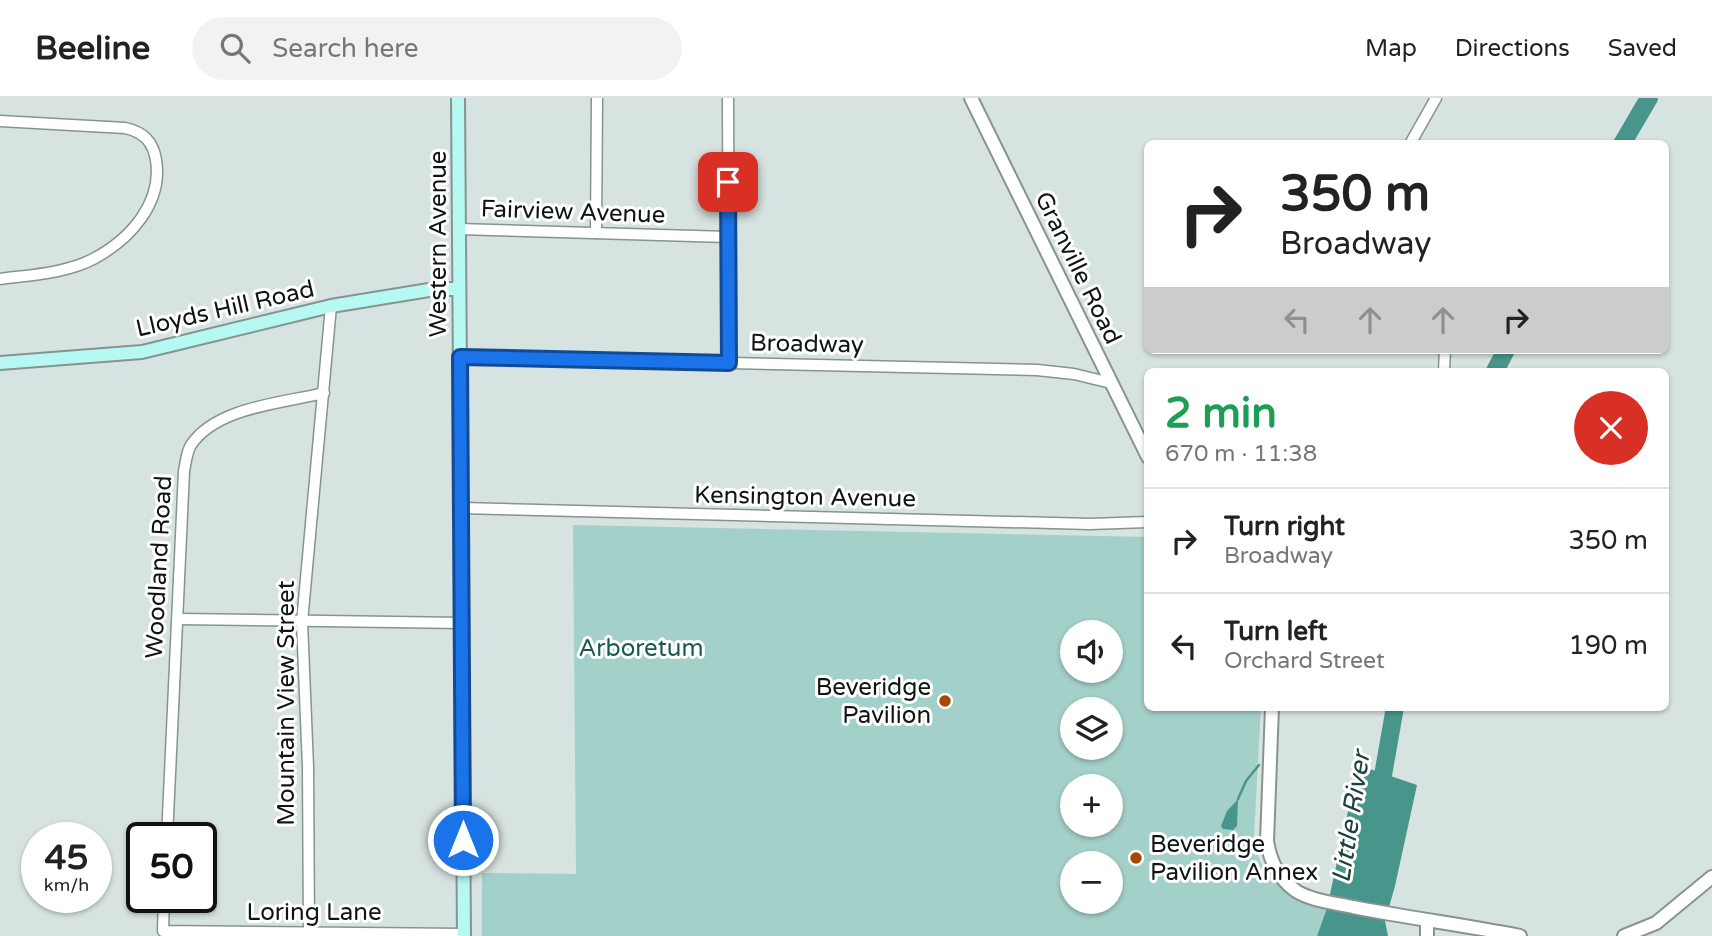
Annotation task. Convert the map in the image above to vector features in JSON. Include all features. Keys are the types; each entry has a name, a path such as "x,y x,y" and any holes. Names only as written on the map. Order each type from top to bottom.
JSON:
{"main road":[{"name":"Western Avenue","path":"458,98 464,935"},
{"name":"Lloyds Hill Road","path":"0,363 142,352 331,306 435,289 459,289"}],"street":[{"path":"596,233 597,98"},
{"path":"728,98 729,363"},
{"name":"Granville Road","path":"971,98 1144,449"},
{"path":"1412,140 1436,98"},
{"path":"0,121 125,128 136,131 146,137 153,149 158,176 155,192 137,224 124,239 109,250 78,265 0,279"},
{"name":"Fairview Avenue","path":"458,229 728,237"},
{"name":"Mountain View Street","path":"309,933 308,767 302,622 331,306"},
{"name":"Broadway","path":"460,357 1037,370 1074,374 1111,383"},
{"name":"Woodland Road","path":"168,822 184,471 191,446 214,423 230,415 324,393"},
{"name":"Kensington Avenue","path":"461,508 1021,522 1144,522"},
{"path":"177,619 462,623"},
{"path":"1272,711 1267,824 1269,852 1278,872 1287,883 1297,892 1311,897 1402,917 1520,936"},
{"path":"1624,936 1656,923 1712,877"},
{"name":"Loring Lane","path":"164,913 163,932 464,935"},
{"path":"1427,921 1427,936"}],"green space":[{"name":"Arboretum","path":"573,525 1144,537 1144,711 1261,711 1254,835 1258,854 1270,876 1293,888 1290,895 1309,904 1327,908 1317,936 482,936 482,873 576,874"}],"water":[{"path":"1358,765 1417,785 1385,921 1388,936 1317,936 1327,908"},
{"path":"1238,799 1237,826 1233,830 1223,829 1221,826 1227,811"}],"waterway":[{"name":"Little River","path":"1624,140 1649,98"},
{"name":"Little River","path":"1497,368 1504,354"},
{"name":"Little River","path":"1379,798 1394,711"},
{"path":"1238,799 1246,781 1259,765"}],"place":[{"name":"Beveridge Pavilion","path":"945,701"},
{"name":"Beveridge Pavilion Annex","path":"1136,858"}],"route":[{"path":"463,840 460,357 729,363 728,182"}]}
